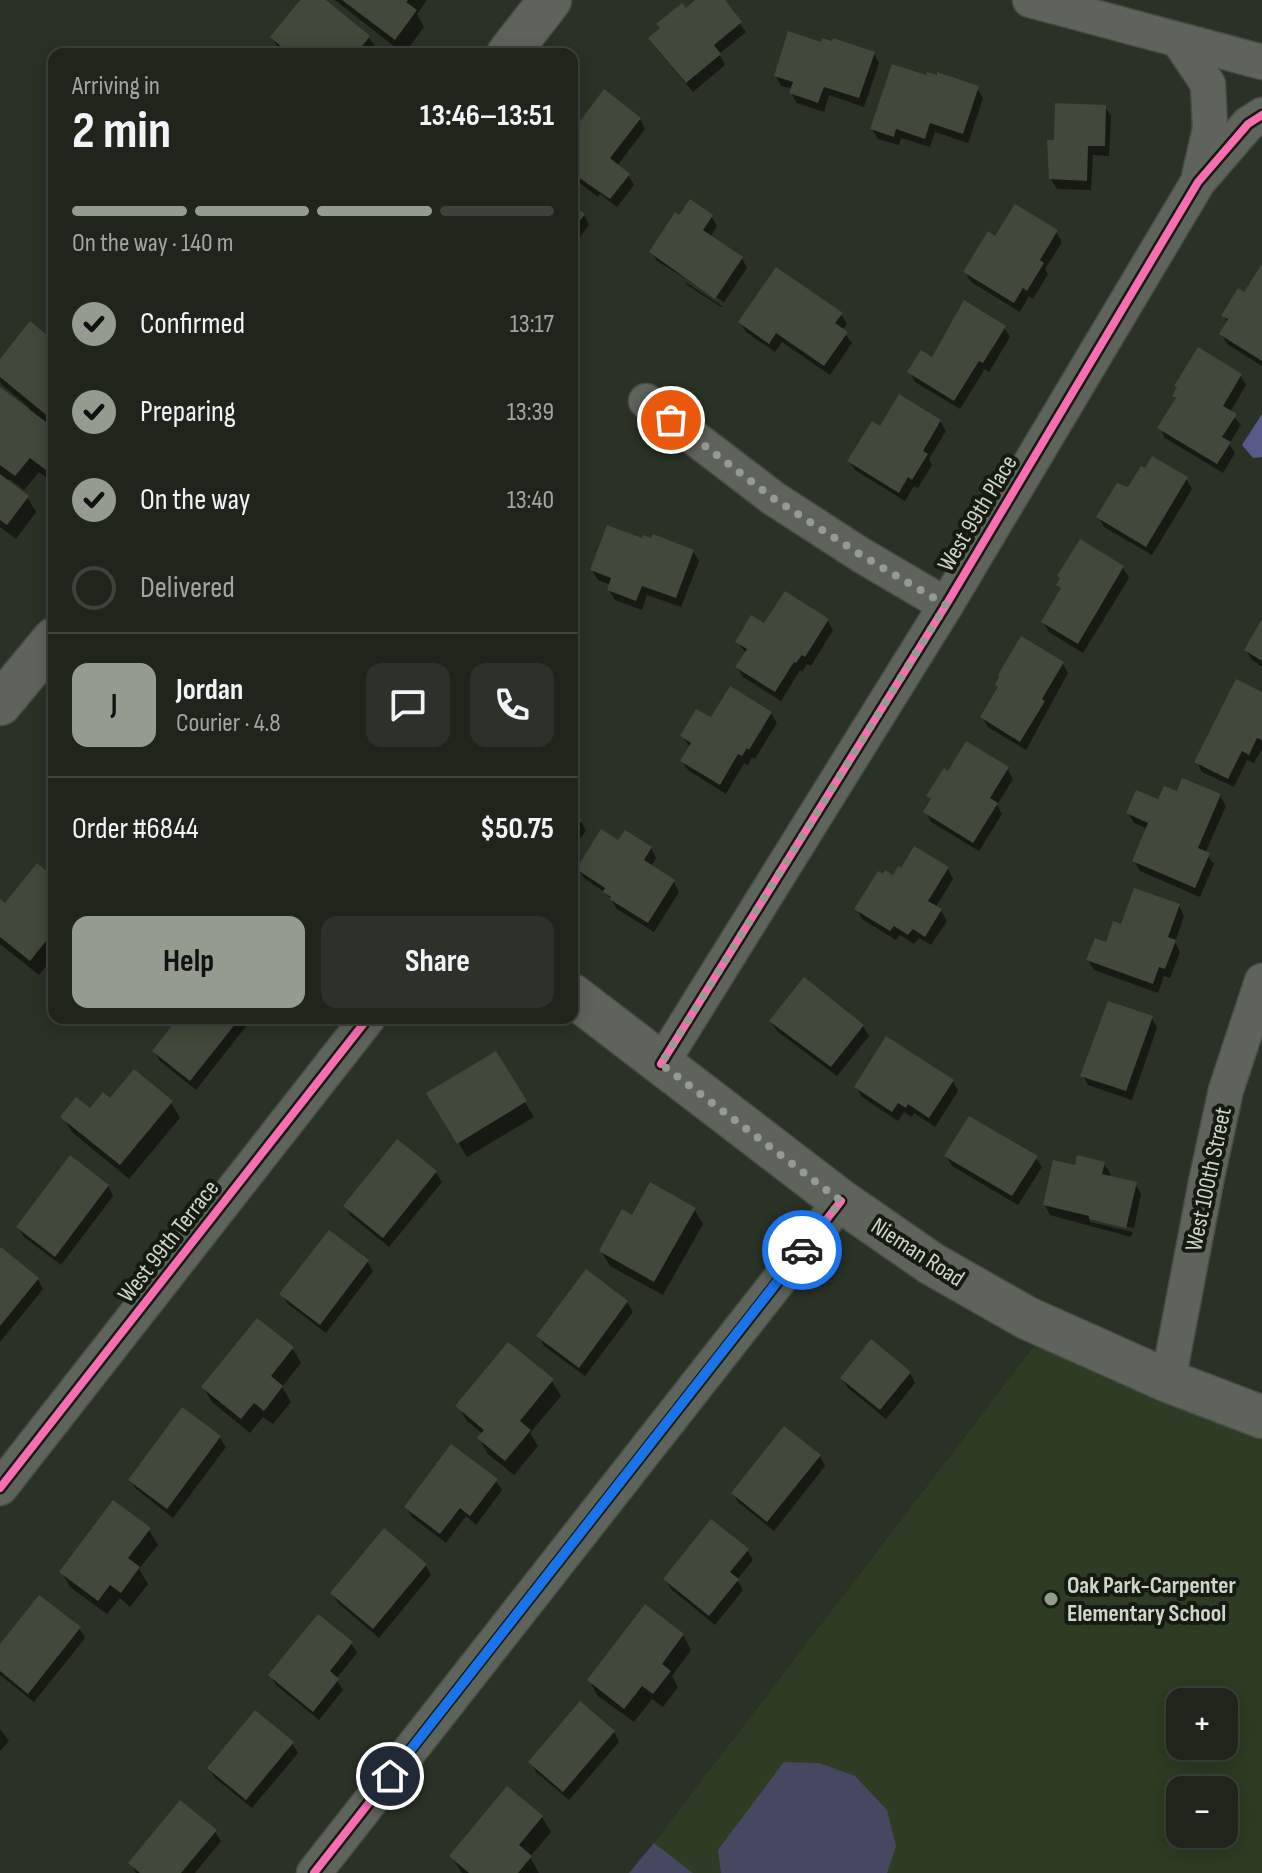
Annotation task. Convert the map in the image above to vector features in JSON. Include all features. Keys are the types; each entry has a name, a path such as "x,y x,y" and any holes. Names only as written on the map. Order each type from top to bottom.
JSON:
{"street":[{"path":"513,48 550,0"},
{"path":"1030,0 1262,62"},
{"name":"West 99th Place","path":"1179,41 1208,84 1210,129 1198,182"},
{"name":"West 99th Place","path":"661,1064 946,605 1198,182 1248,124 1262,115"},
{"path":"646,401 773,498 946,605"},
{"path":"0,704 48,646"},
{"name":"West 100th Street","path":"1168,1381 1226,1090 1262,981"},
{"name":"Nieman Road","path":"578,1000 841,1201 932,1264 1027,1318 1168,1381 1262,1417"},
{"name":"West 99th Terrace","path":"0,1488 363,1024"},
{"path":"314,1873 841,1201"}],"shaded area":[{"name":"Oak Park-Carpenter Elementary School","path":"1048,1328 1262,1417 1262,1873 693,1873 654,1843"},
{"path":"784,1762 819,1763 855,1776 887,1810 896,1846 887,1873 721,1873 718,1850"},
{"path":"654,1843 693,1873 629,1873"}],"water":[{"path":"1262,414 1262,457 1253,458 1242,445"}],"building":[{"path":"300,0 326,0 370,36 361,48 283,48 270,37"},
{"path":"342,0 408,0 406,2 417,10 395,40"},
{"path":"695,0 725,0 742,22 714,45 721,54 686,83 648,38 660,28 656,24 682,3 686,8"},
{"path":"788,31 821,42 822,38 832,41 833,38 875,52 859,98 824,87 818,103 789,93 793,82 774,76"},
{"path":"892,64 926,75 927,72 937,75 937,72 979,86 963,134 930,123 925,139 896,129 894,137 870,129"},
{"path":"604,89 641,118 610,158 630,174 610,199 578,177 578,124"},
{"path":"1055,103 1106,105 1105,146 1088,146 1087,181 1049,179 1047,140 1054,140"},
{"path":"690,199 713,215 703,230 743,257 715,299 649,252 675,212 679,215"},
{"path":"1015,204 1058,230 1040,260 1044,263 1027,291 1023,288 1014,303 963,272 988,231 995,236"},
{"path":"578,209 585,214 578,223"},
{"path":"1262,264 1262,361 1219,334 1228,319 1221,316 1238,288 1244,292"},
{"path":"776,267 843,313 835,323 848,332 824,366 776,333 769,344 738,322"},
{"path":"964,300 1006,326 954,401 907,372 921,350 932,357"},
{"path":"30,321 48,336 48,416 0,377 0,359"},
{"path":"1198,347 1242,374 1223,406 1237,414 1222,437 1231,442 1217,464 1157,428 1176,398 1172,396 1177,387 1174,386"},
{"path":"0,387 48,423 48,467 46,470 30,458 15,476 0,465"},
{"path":"899,394 941,420 923,451 928,454 912,480 908,477 899,493 847,461 872,421 880,426"},
{"path":"1152,456 1188,477 1146,547 1096,517 1117,483 1128,487 1141,466 1145,468"},
{"path":"0,474 29,496 7,525 0,520"},
{"path":"607,525 642,538 643,535 651,538 653,534 694,550 676,598 642,586 636,601 607,590 611,578 590,570"},
{"path":"1080,539 1124,566 1078,644 1041,622 1061,588 1056,585 1060,578 1057,576"},
{"path":"785,591 829,619 805,657 802,655 794,662 775,692 735,667 747,649 735,642 751,615 764,623"},
{"path":"1262,619 1262,661 1244,650"},
{"path":"1021,636 1064,662 1020,742 980,717 998,687 995,685 998,675"},
{"path":"1236,679 1262,692 1262,740 1257,738 1249,755 1242,751 1228,779 1194,762"},
{"path":"730,686 772,712 749,750 747,748 742,756 738,754 720,785 680,761 691,743 680,736 696,709 711,717"},
{"path":"966,741 1009,767 990,798 998,803 973,843 923,812 931,799 926,796 944,768 948,771"},
{"path":"1182,778 1221,794 1198,848 1210,853 1195,888 1132,861 1148,823 1126,813 1136,790 1158,799 1164,786 1177,791"},
{"path":"601,829 618,840 625,830 652,847 644,860 675,880 648,923 609,899 611,897 603,892 605,888 578,870"},
{"path":"914,846 949,867 928,901 942,909 925,937 913,929 908,935 894,926 890,931 854,909 878,871 883,874 885,870 893,875"},
{"path":"37,863 48,872 48,938 30,961 0,937 0,899 5,903"},
{"path":"1134,888 1180,904 1168,937 1176,940 1165,969 1159,967 1153,984 1086,960 1095,938 1106,942 1113,921 1121,924"},
{"path":"804,977 864,1025 831,1067 769,1021"},
{"path":"1108,1001 1153,1016 1126,1091 1080,1076"},
{"path":"173,1024 235,1024 190,1081 152,1051"},
{"path":"886,1036 954,1080 929,1118 908,1104 906,1108 898,1103 892,1112 854,1087"},
{"path":"496,1051 527,1101 457,1144 426,1093"},
{"path":"134,1069 173,1101 120,1165 60,1117 76,1097 90,1108 103,1092 110,1098"},
{"path":"969,1116 1038,1156 1012,1196 944,1156"},
{"path":"397,1139 437,1171 383,1238 343,1206"},
{"path":"70,1155 109,1185 55,1257 16,1227"},
{"path":"1077,1155 1105,1162 1102,1174 1137,1182 1126,1228 1043,1205 1053,1160 1075,1165"},
{"path":"650,1182 696,1208 654,1282 599,1251 622,1209 632,1215"},
{"path":"329,1230 369,1260 320,1325 279,1294"},
{"path":"0,1249 39,1278 0,1326"},
{"path":"586,1269 628,1301 579,1368 536,1336"},
{"path":"257,1318 294,1347 271,1376 283,1386 264,1411 254,1403 241,1419 201,1387"},
{"path":"871,1339 911,1372 880,1410 840,1378"},
{"path":"508,1342 554,1379 520,1421 531,1430 505,1461 477,1438 484,1430 455,1406"},
{"path":"182,1407 221,1436 167,1509 128,1480"},
{"path":"784,1426 821,1455 767,1522 731,1493"},
{"path":"451,1444 498,1479 470,1516 460,1508 440,1534 404,1507"},
{"path":"113,1500 151,1528 128,1558 140,1567 121,1593 110,1585 98,1601 59,1572"},
{"path":"711,1519 749,1549 730,1572 739,1579 709,1616 663,1579"},
{"path":"384,1528 427,1564 373,1629 330,1593"},
{"path":"39,1595 81,1627 28,1694 0,1671 0,1644"},
{"path":"645,1604 684,1634 662,1664 671,1671 653,1694 642,1686 624,1709 587,1680"},
{"path":"318,1614 353,1642 330,1671 339,1679 313,1712 268,1675"},
{"path":"580,1701 615,1731 563,1792 528,1762"},
{"path":"255,1710 294,1742 246,1800 207,1768"},
{"path":"507,1786 543,1816 519,1845 532,1856 518,1873 469,1873 449,1856"},
{"path":"180,1800 217,1830 181,1873 140,1873 128,1863"}],"cycle path":[{"path":"661,1064 946,605 1198,182 1248,124 1262,115"},
{"path":"0,1488 363,1024"},
{"path":"314,1873 841,1201"}],"way so far":[{"path":"671,420 773,498 946,605 661,1064 841,1201 802,1250"}],"place":[{"name":"Oak Park-Carpenter Elementary School","path":"1051,1599"}],"route":[{"path":"390,1776 802,1250"}]}
